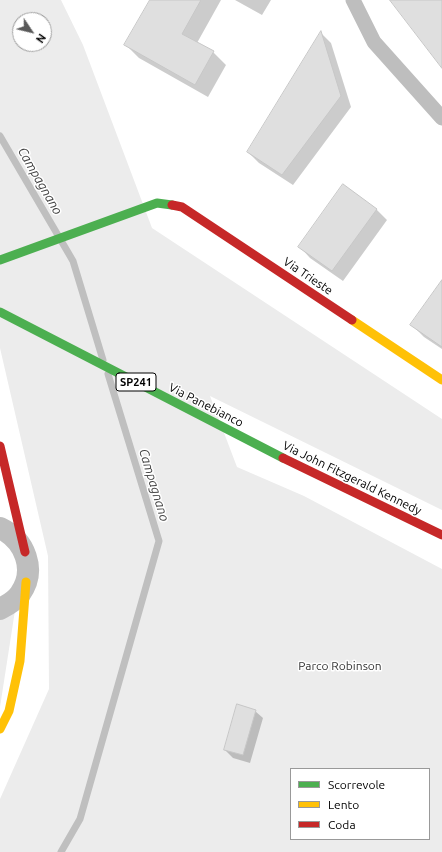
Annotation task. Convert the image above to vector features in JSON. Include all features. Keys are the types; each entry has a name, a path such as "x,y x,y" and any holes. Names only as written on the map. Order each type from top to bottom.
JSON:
{"street":[{"name":"Via Trieste","path":"0,260 156,203 182,207 442,380"},
{"name":"Via Panebianco","path":"0,312 272,453"},
{"path":"0,451 28,566 20,661 9,710 0,729"},
{"name":"Via John Fitzgerald Kennedy","path":"272,453 442,535"},
{"path":"0,528 8,532 18,541 25,552"},
{"path":"0,609 11,603 20,593 26,582"}],"lane":[{"path":"353,0 374,42 442,118"}],"green space":[{"name":"Parco Robinson","path":"0,0 61,0 83,45 152,228 442,419 442,510 210,396 237,467 304,496 442,569 442,852 0,852 0,799 49,689 48,556 0,348"},
{"path":"16,604 0,707 0,615"}],"building":[{"path":"150,0 201,0 182,34 214,51 195,85 124,45"},
{"path":"390,0 442,0 442,68"},
{"path":"321,31 341,96 282,175 247,152"},
{"path":"343,184 377,209 332,271 298,247"},
{"path":"442,280 442,347 410,325"},
{"path":"237,704 256,710 243,755 224,750"}],"waterway":[{"name":"Campagnano","path":"0,136 73,261 103,360"},
{"name":"Campagnano","path":"61,852 80,819 159,541 108,374"}],"traffic: fast":[{"path":"0,260 157,203 172,205"},
{"path":"0,312 283,458"}],"traffic: slow":[{"path":"352,320 442,380"},
{"path":"0,729 9,711 20,661 26,582"}],"traffic: jam":[{"path":"172,205 182,207 352,320"},
{"path":"0,446 25,552"},
{"path":"283,458 442,535"}]}
